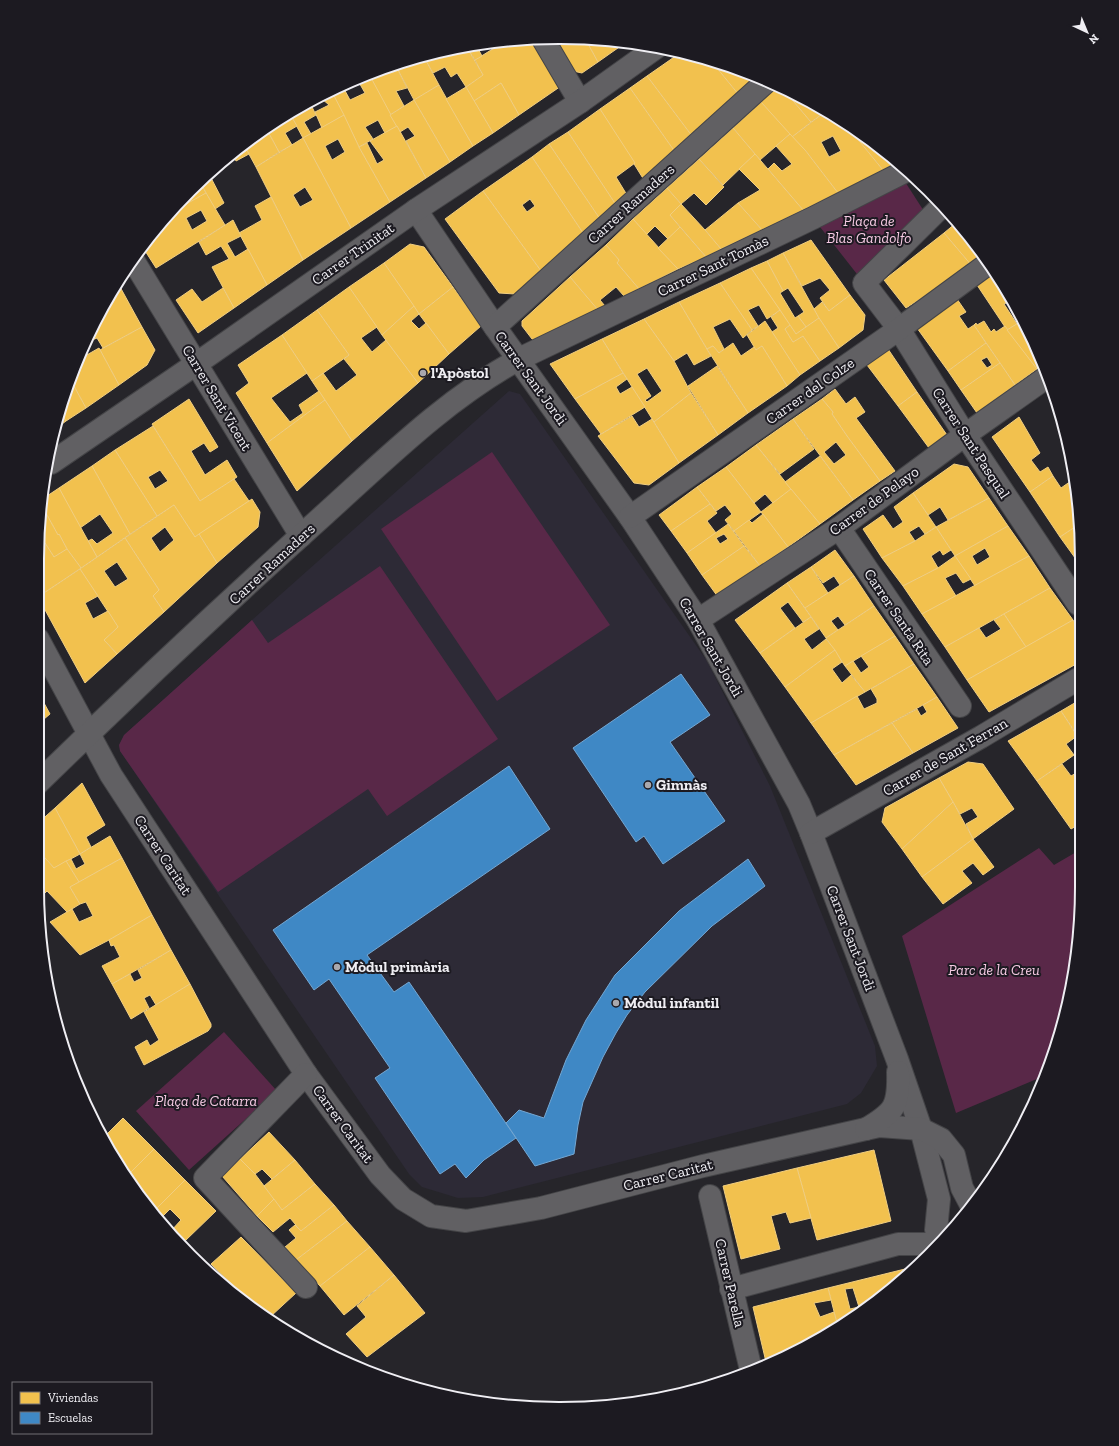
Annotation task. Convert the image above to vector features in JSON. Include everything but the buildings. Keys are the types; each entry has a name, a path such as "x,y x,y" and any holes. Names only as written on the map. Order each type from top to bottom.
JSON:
{"street":[{"path":"547,44 580,102"},
{"name":"Carrer Trinitat","path":"54,460 196,364 416,210 580,102 650,52"},
{"name":"Carrer Ramaders","path":"495,327 762,85"},
{"name":"Carrer Sant Tomàs","path":"519,359 813,218 901,174"},
{"name":"Carrer Sant Jordi","path":"416,210 495,327 630,517 698,620 799,804 897,1059 921,1129 939,1199 937,1237"},
{"name":"Carrer Sant Pasqual","path":"938,210 864,283 899,328 965,435 1075,600"},
{"name":"Carrer Sant Vicent","path":"136,266 301,536"},
{"name":"Carrer del Colze","path":"630,517 984,268"},
{"name":"Carrer Ramaders","path":"44,777 89,733 301,536 426,424 495,372 519,359"},
{"name":"Carrer de Pelayo","path":"698,620 839,528 1043,380"},
{"name":"Carrer Santa Rita","path":"839,528 960,706"},
{"name":"Carrer Caritat","path":"44,651 111,775 306,1074 380,1175 403,1199 430,1216 466,1221 541,1208 703,1166 879,1126 921,1129"},
{"name":"Carrer de Sant Ferran","path":"811,833 981,737 1075,681"},
{"name":"Carrer Caritat","path":"864,1130 883,1119 896,1104 898,1089 897,1059"},
{"path":"306,1074 205,1178 306,1287"},
{"path":"921,1129 941,1140 954,1155 962,1188 968,1200"},
{"name":"Carrer Parella","path":"710,1196 750,1366"},
{"path":"731,1289 898,1244 935,1239"}],"shaded area":[{"path":"509,391 520,394 707,661 770,786 875,1046 877,1066 861,1093 847,1104 483,1197 458,1198 422,1187 409,1174 120,751 119,745 124,735"}],"green space":[{"name":"Plaça de Blas Gandolfo","path":"900,174 929,219 864,283 813,218"},
{"path":"492,452 610,625 497,701 381,529"},
{"path":"380,566 498,739 387,816 368,789 218,892 120,751 119,745 124,735 252,620 268,643"},
{"name":"Parc de la Creu","path":"1039,848 1054,865 1075,853 1074,920 1071,954 1057,1020 1048,1052 1038,1078 956,1113 902,936"},
{"name":"Plaça de Catarra","path":"224,1032 277,1091 189,1170 136,1111"}],"place":[{"name":"l'Apòstol","path":"423,373"},
{"name":"Gimnàs","path":"648,785"},
{"name":"Mòdul primària","path":"337,967"},
{"name":"Mòdul infantil","path":"616,1003"}]}
